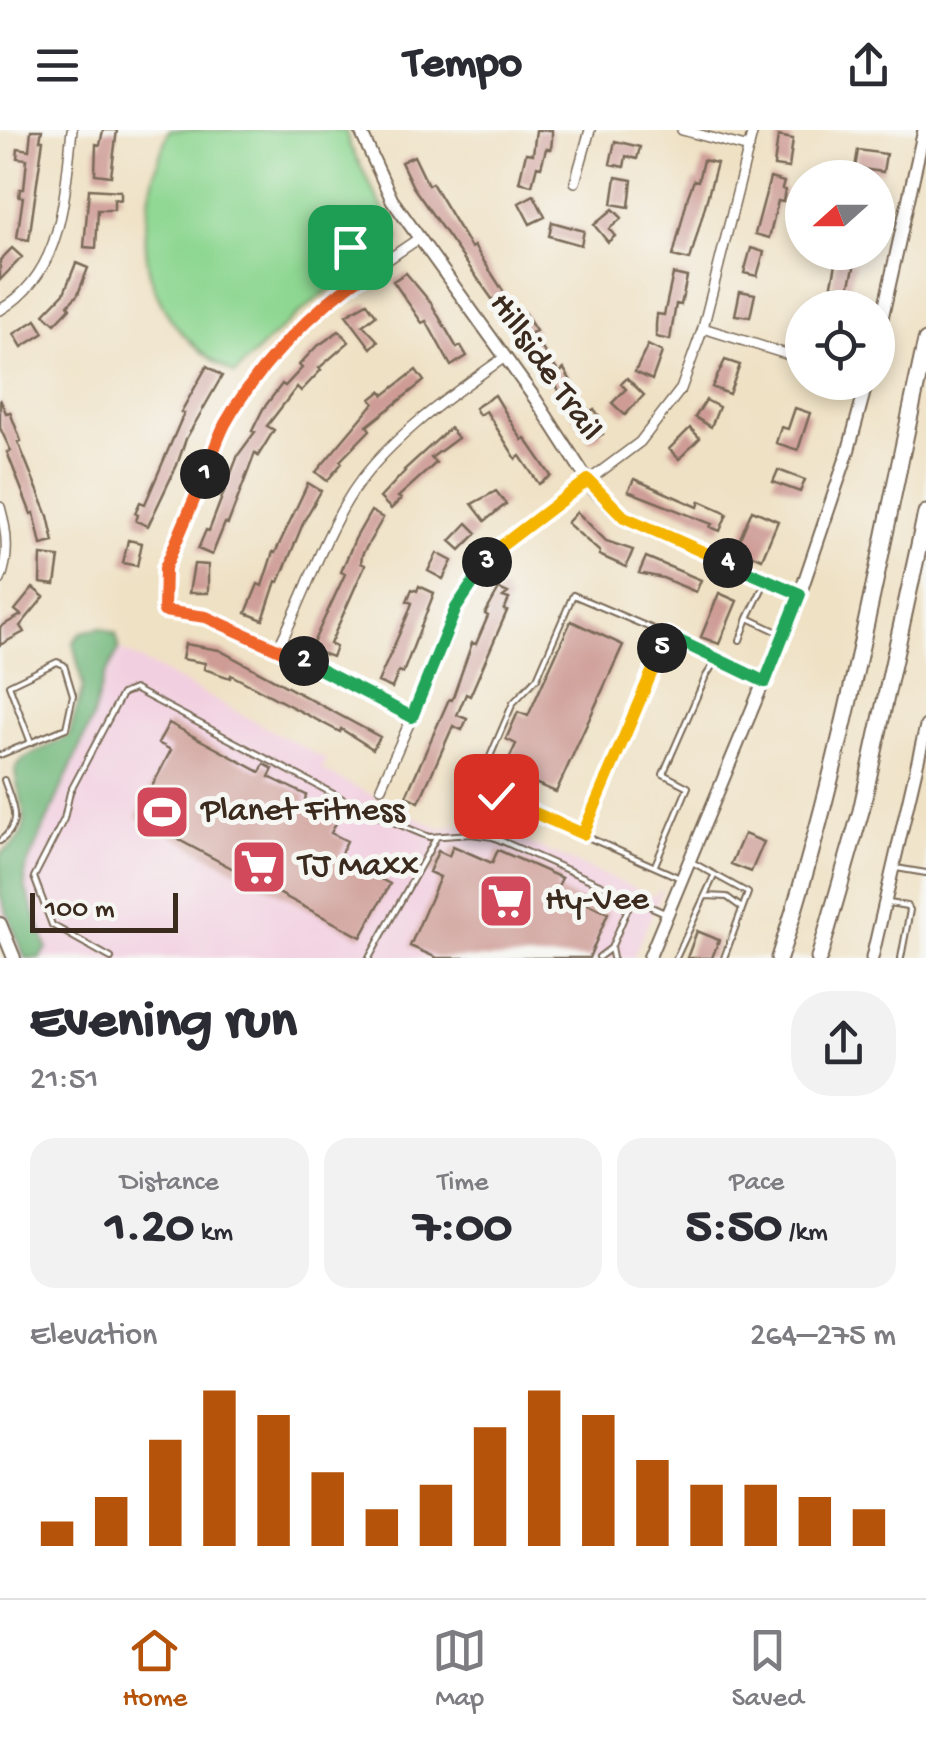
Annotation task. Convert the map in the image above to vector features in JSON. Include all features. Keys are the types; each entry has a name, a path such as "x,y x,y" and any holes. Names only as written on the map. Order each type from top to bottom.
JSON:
{"highway":[{"path":"779,958 831,774 926,341"},
{"path":"819,958 861,811 926,513"}],"main road":[{"path":"0,924 14,958"}],"street":[{"path":"0,310 26,292 50,256 64,194 72,130"},
{"name":"Hillside Trail","path":"360,130 392,200 505,356 588,480 624,517 800,594"},
{"path":"575,182 590,130"},
{"path":"682,130 749,148"},
{"path":"381,788 456,608 474,578 496,550 640,442 681,389 702,328 754,130"},
{"path":"888,290 924,130"},
{"path":"412,717 278,648 206,617 164,611 165,568 226,424 298,329 339,292 418,238"},
{"path":"702,328 785,354"},
{"path":"278,648 348,497 408,431 505,356"},
{"path":"648,958 800,594 862,400"},
{"path":"0,506 6,528 6,566 0,580"},
{"path":"872,958 926,726"}],"lane":[{"path":"368,272 350,247 380,228"},
{"path":"740,640 767,579"},
{"path":"680,878 496,796 486,766 507,715 537,678 572,595 765,682"},
{"path":"748,618 784,635"},
{"path":"583,834 667,635"},
{"path":"654,866 688,787 664,774 717,659"},
{"path":"0,755 31,743 66,728 73,696 64,665 57,662 9,685 31,743"},
{"path":"111,958 52,925 34,878 64,818 70,792 119,699 128,690 143,692 364,810 436,838 489,836 665,914"},
{"path":"0,841 15,827 16,819 4,780"},
{"path":"373,957 436,838"},
{"path":"688,860 746,891 724,958"},
{"path":"893,867 926,873"},
{"path":"676,958 715,874"},
{"path":"704,896 727,898 742,908"},
{"path":"612,958 611,948 632,899"},
{"path":"884,903 907,906 910,910 900,958"},
{"path":"599,957 611,948"}],"shaded area":[{"path":"116,647 327,760 322,770 440,829 476,820 653,896 663,889 633,958 20,958 0,908 0,856 16,850"}],"green space":[{"path":"169,130 345,130 399,239 313,302 235,374 201,351 176,326 159,298 149,268 148,203"},
{"path":"101,628 116,634 119,650 103,679 92,720 25,870 25,887 47,948 40,958 25,958 0,895 0,854 13,845 24,826 15,770 23,759 69,736 83,687 73,642 82,632"}],"building":[{"path":"31,130 42,130 43,140 29,240 17,238 23,197 19,197 20,189 24,189 27,159 17,158 18,148 29,150"},
{"path":"103,130 117,130 111,176 95,174 96,144 100,145"},
{"path":"536,130 552,130 552,139 551,149 546,149 541,167 537,166 532,185 519,182 526,153 533,154"},
{"path":"778,136 793,139 785,167 774,166"},
{"path":"615,141 640,147 637,159 626,156 624,167 610,164"},
{"path":"858,150 886,154 885,160 856,160"},
{"path":"414,156 428,185 432,183 471,248 474,246 518,314 523,311 536,331 531,333 559,373 564,369 589,412 594,409 601,419 595,423 603,434 590,442 548,372 545,374 413,187 401,162"},
{"path":"703,160 717,163 690,260 673,256 688,196 694,180 698,181"},
{"path":"616,177 632,180 629,207 612,204"},
{"path":"770,178 784,182 783,202 778,201 769,238 755,234"},
{"path":"89,189 121,191 121,200 114,199 114,210 98,210 96,248 84,247"},
{"path":"534,195 545,217 530,224 519,203"},
{"path":"613,209 622,218 609,229 615,236 608,242 594,225"},
{"path":"552,222 584,231 581,245 549,236"},
{"path":"327,246 340,265 328,273 315,255"},
{"path":"12,248 22,257 0,280 0,260"},
{"path":"751,248 764,252 757,276 744,273"},
{"path":"76,263 88,268 78,294 68,305 70,308 55,324 44,314 64,293"},
{"path":"835,270 854,270 849,288 832,284"},
{"path":"406,273 431,303 457,348 461,346 467,356 451,366 426,321 422,323 393,281"},
{"path":"673,274 687,277 681,305 676,304 670,340 656,337 656,325 657,314 664,315"},
{"path":"740,291 755,294 750,317 735,315"},
{"path":"367,303 376,315 363,325 378,341 371,348 346,315"},
{"path":"36,320 44,333 22,347 14,334"},
{"path":"339,331 349,342 319,368 301,391 297,387 267,426 274,430 258,456 255,453 212,555 198,549 206,530 209,531 238,455 255,432 252,431 263,409 282,384 285,386 302,368 299,365 315,348"},
{"path":"648,345 662,352 652,380 635,372"},
{"path":"725,360 740,365 729,394 712,387"},
{"path":"207,366 222,376 186,439 148,526 136,521 135,513 140,502 145,504 184,413 181,412"},
{"path":"416,370 424,381 367,426 370,430 327,481 316,472 374,403 371,399 381,391 384,395"},
{"path":"627,378 644,395 625,415 612,403 626,389 621,384"},
{"path":"495,395 522,440 525,438 551,476 539,484 520,456 516,459 486,411 479,415 475,408"},
{"path":"0,399 6,413 10,412 21,441 18,442 48,516 54,542 41,545 34,513 31,514 0,428"},
{"path":"706,400 719,407 711,427 695,417"},
{"path":"795,408 810,413 798,450 776,443 781,427 788,429"},
{"path":"450,428 458,438 431,458 436,463 398,497 401,499 391,509 380,498"},
{"path":"690,428 700,438 679,459 669,449"},
{"path":"778,470 805,480 800,492 773,482"},
{"path":"634,479 698,507 700,501 723,511 727,514 720,531 710,527 712,524 628,491"},
{"path":"308,483 321,491 279,582 276,581 263,620 246,613"},
{"path":"496,491 506,504 485,521 472,504"},
{"path":"752,510 778,521 762,559 736,548"},
{"path":"371,511 383,518 362,555 361,563 365,565 330,644 336,647 332,657 316,651 317,647 312,645 345,574 341,572 355,539"},
{"path":"577,512 606,541 633,550 626,567 599,555 567,523"},
{"path":"467,523 477,533 460,550 450,541"},
{"path":"128,540 142,543 137,566 123,563"},
{"path":"437,553 452,561 443,579 428,571"},
{"path":"41,555 59,557 55,585 40,583"},
{"path":"646,557 701,580 696,592 639,573"},
{"path":"194,564 208,565 208,593 189,593"},
{"path":"419,586 434,593 403,673 399,671 392,688 378,682 408,614 412,603 407,601 412,589 417,591"},
{"path":"33,588 44,597 20,626 24,632 0,645 0,627 21,615 15,610"},
{"path":"499,589 508,593 503,597 509,599 504,610 507,611 470,696 466,694 457,715 467,719 462,730 453,726 419,802 406,796"},
{"path":"719,593 737,601 719,644 701,637"},
{"path":"571,621 623,645 556,792 504,770 516,744 506,739 518,712 528,716"},
{"path":"185,644 219,650 380,737 373,749 231,675 230,678 204,669 205,663 182,659"},
{"path":"169,723 260,772 264,764 273,769 269,777 306,795 304,806 336,823 331,833 347,841 339,857 390,884 361,937 136,817 171,750 158,743"},
{"path":"744,834 764,842 751,872 731,864"},
{"name":"Hy-Vee","path":"453,846 492,863 498,850 562,878 556,890 608,913 589,958 437,958 410,946 440,877 429,872 438,851 449,856"},
{"path":"697,931 719,940 712,958 687,958"}],"place":[{"name":"Planet Fitness","path":"162,812"},
{"name":"TJ Maxx","path":"259,867"},
{"name":"Hy-Vee","path":"506,901"}],"route":[{"path":"350,247 368,272 298,329 226,424 165,568 164,611 206,617 231,627 412,717 456,608 474,578 496,550 588,480 624,517 800,594 765,682 667,635 583,834 496,796"}]}
